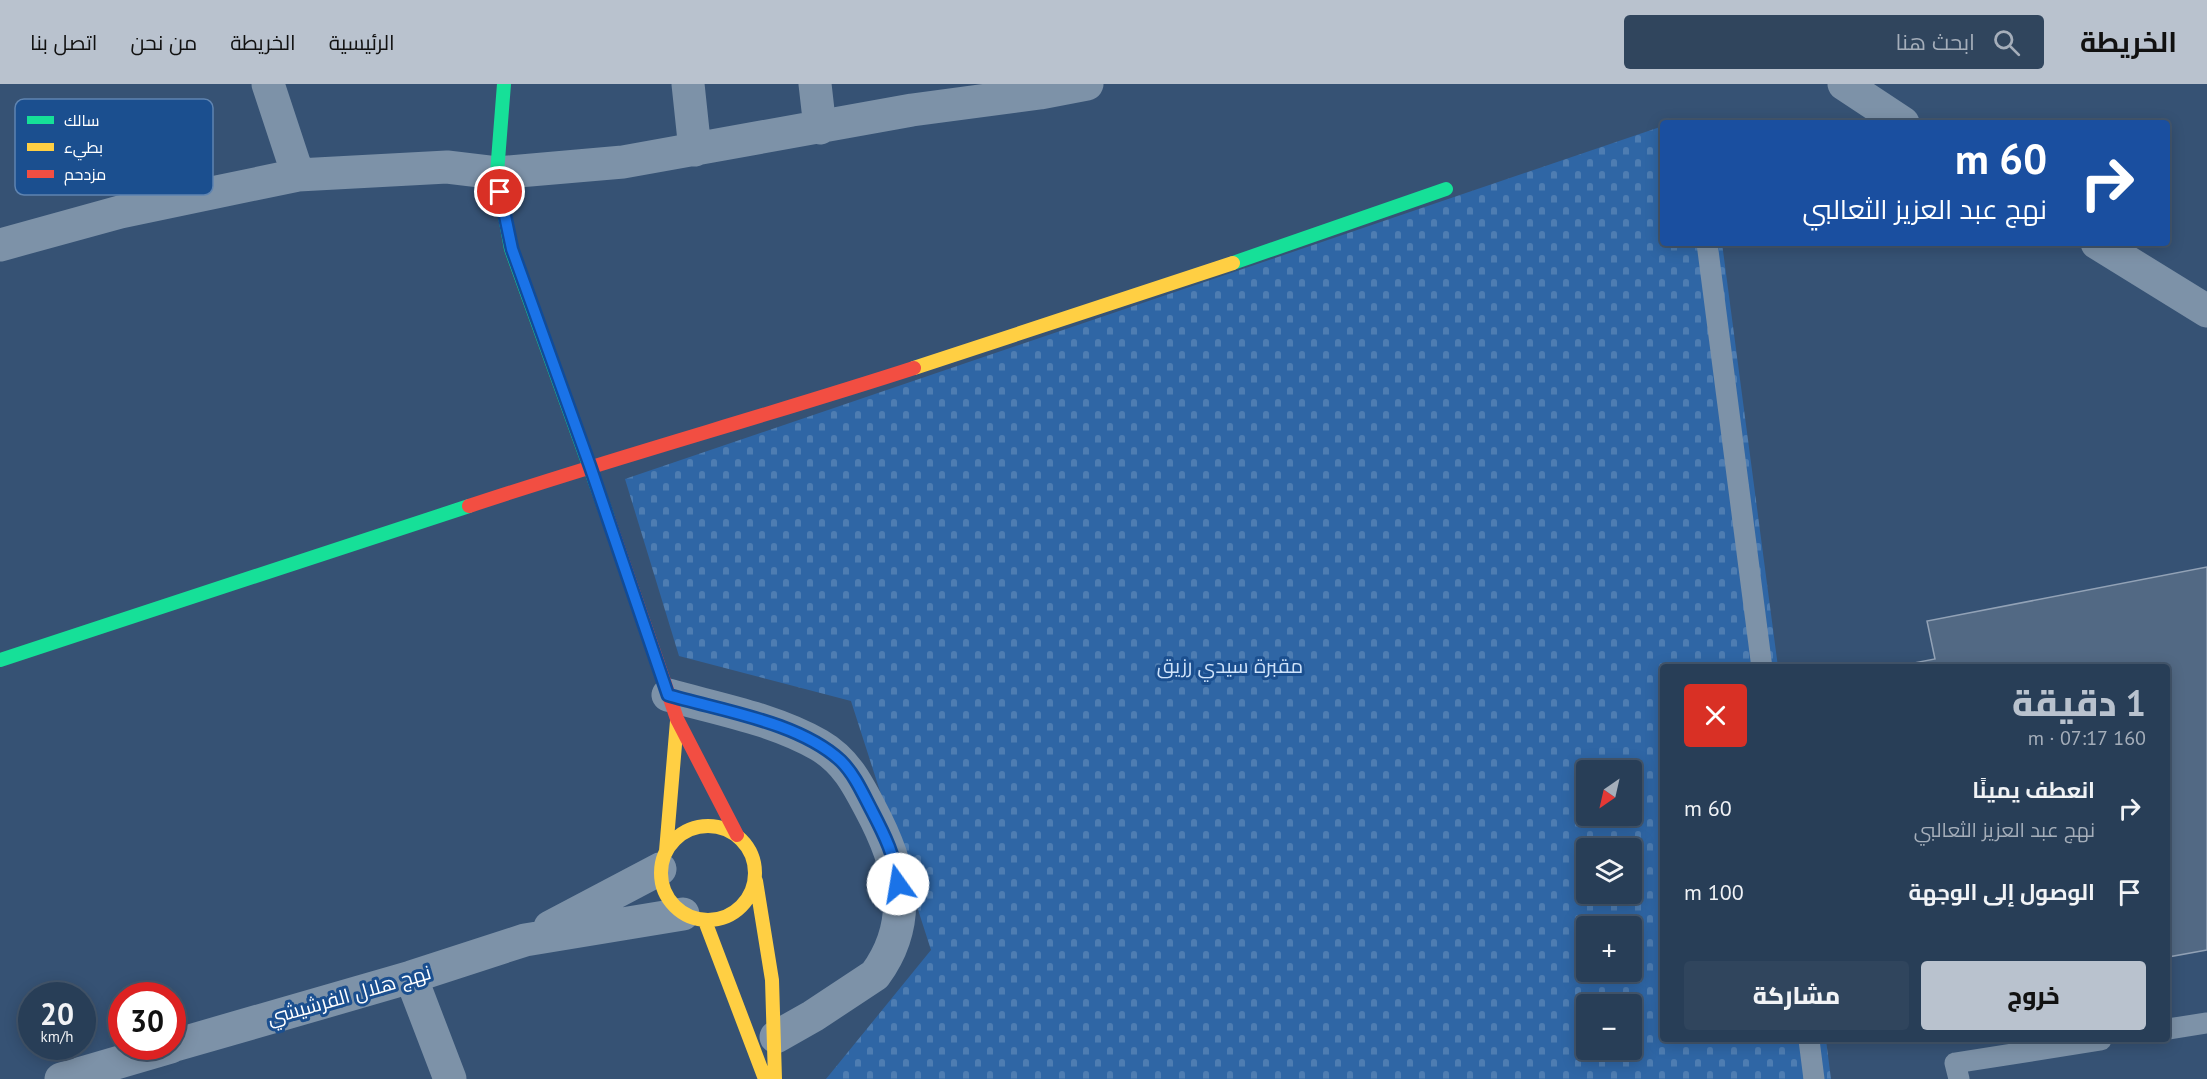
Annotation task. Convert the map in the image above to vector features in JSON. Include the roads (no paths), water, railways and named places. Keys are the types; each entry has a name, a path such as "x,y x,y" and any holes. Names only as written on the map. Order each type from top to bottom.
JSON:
{"street":[{"path":"268,84 298,176"},
{"path":"504,84 497,173 512,249 590,466 672,707 737,836 753,856 770,956 776,1037 775,1079"},
{"path":"688,84 695,150"},
{"path":"815,84 820,128"},
{"path":"213,193 298,176 447,167 497,173 623,162 820,128 910,97 1087,84"},
{"path":"1844,84 1898,120"},
{"path":"0,660 590,466 759,418 1118,303 1446,189"},
{"path":"0,244 120,212 204,195"},
{"path":"2102,246 2207,310"},
{"path":"672,707 662,886 670,902 694,918 765,1079"},
{"path":"672,707 792,731 821,746 841,762 854,777 879,824 897,866 900,901 898,921 891,949 881,967 875,975 776,1037"},
{"path":"663,860 679,835 698,827 718,827 737,836"},
{"name":"نهج هلال الفرشيشي","path":"525,940 663,860"},
{"path":"694,918 723,918 746,899 756,881"},
{"name":"نهج هلال الفرشيشي","path":"186,1043 411,977 525,940 694,918"},
{"path":"411,977 450,1079"},
{"name":"نهج هلال الفرشيشي","path":"71,1077 128,1060"}],"lane":[{"path":"1707,246 1761,664"},
{"path":"2170,1029 2207,1023"},
{"path":"1809,1042 1814,1079"},
{"path":"1959,1079 1955,1063 2088,1042"}],"park label":[{"name":"مقبرة سيدي رزيق","path":"1230,666"}]}
